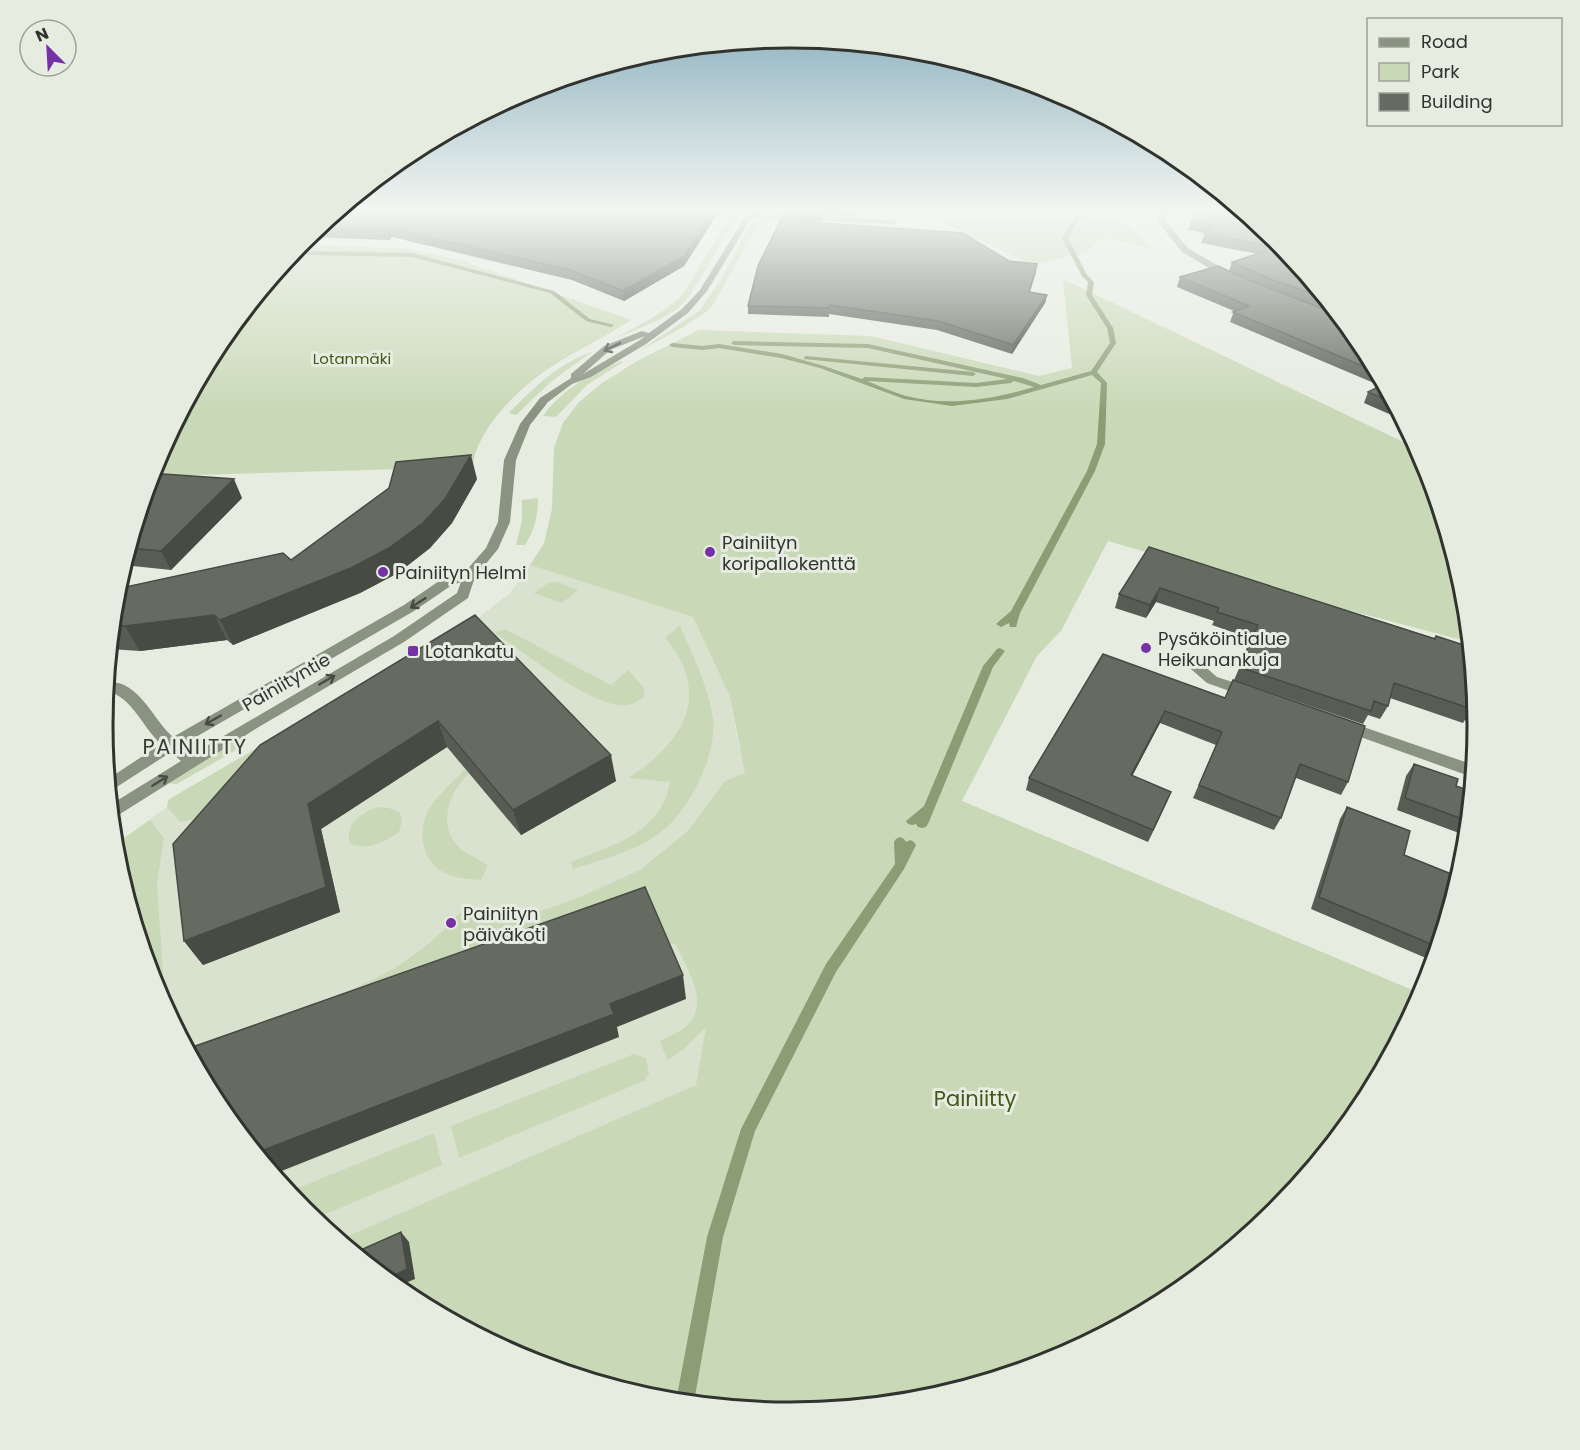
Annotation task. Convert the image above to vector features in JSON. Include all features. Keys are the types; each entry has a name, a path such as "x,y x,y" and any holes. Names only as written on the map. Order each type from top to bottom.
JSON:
{"street":[{"name":"Painiityntie","path":"118,808 190,761 399,639 463,595 469,576 492,549 504,522 510,460 525,424 544,400 569,382 588,375 624,354 686,311 711,278"},
{"name":"Painiityntie","path":"115,782 172,744 410,608 447,582 469,576"},
{"path":"1189,660 1212,680 1266,699"},
{"path":"114,688 121,689 141,708 154,729 190,761"},
{"path":"1332,722 1466,769"}],"shaded area":[{"name":"Painiityn päiväkoti","path":"530,565 693,617 730,697 739,747 783,778 696,1085 603,1375 572,1366 491,1332 414,1288 344,1234 311,1204 281,1171 227,1101 183,1024 149,943 136,900 123,839 167,807 445,644 510,593"}],"green space":[{"name":"Lotanmäki","path":"282,278 510,278 631,320 551,367 526,385 491,424 482,438 473,467 162,476 183,426 204,386 227,349"},
{"path":"693,278 700,278 679,308 657,321 611,340 658,314 683,294"},
{"path":"722,278 728,278 713,305 706,312 639,351 700,310"},
{"name":"Painiitty","path":"1063,279 1404,442 1431,507 1454,593 1461,640 1314,601 1108,541 1061,631 1037,656 962,801 1412,990 1376,1064 1327,1137 1269,1204 1236,1234 1166,1288 1128,1311 1089,1332 1008,1366 922,1389 878,1396 834,1401 746,1401 658,1389 615,1379 572,1366 491,1332 451,1311 378,1262 347,1237 696,1085 706,1027 683,1050 667,1060 660,1041 685,1027 693,1018 697,1008 695,986 675,943 209,1072 194,1045 341,995 392,970 420,951 461,912 541,911 578,898 640,870 688,831 725,781 745,773 730,697 693,617 530,565 544,543 552,509 554,448 563,423 579,402 602,383 637,361 699,330 871,336 1039,376 1072,368"},
{"path":"592,352 552,381 516,415 509,413 558,369"},
{"path":"622,361 587,385 556,417 543,416 559,398 578,383"},
{"path":"538,498 534,528 525,545 516,545 522,520 522,500"},
{"path":"557,582 578,590 562,603 534,593 548,583"},
{"path":"680,625 704,683 713,719 711,747 701,777 677,816 658,834 636,847 573,869 571,862 633,835 646,825 665,800 670,782 628,778 663,750 676,734 685,716 689,698 687,679 680,659 665,638"},
{"path":"505,629 611,685 628,670 644,688 644,697 627,705 597,699 560,678 495,633"},
{"path":"347,695 197,819 180,822 167,807 168,800"},
{"path":"236,740 243,746 177,784 166,783"},
{"path":"465,769 469,774 461,782 450,801 447,822 449,833 463,851 488,865 481,880 456,877 442,872 428,857 424,848 423,827 430,807"},
{"path":"378,807 389,808 400,813 402,821 399,832 369,846 350,844 349,831 355,820"},
{"path":"150,820 164,838 157,883 161,975 136,900 123,839"},
{"path":"634,1054 646,1058 649,1074 644,1081 459,1158 451,1126"},
{"path":"434,1133 442,1165 323,1215 297,1188"}],"building":[{"path":"589,278 646,278 623,291"},
{"path":"755,278 1033,278 1029,292 1047,295 1013,345 938,321 830,305 829,308 748,306"},
{"path":"1182,278 1243,278 1324,309 1364,366 1233,312 1249,306"},
{"path":"1268,278 1298,278 1311,293"},
{"path":"1376,388 1382,398 1368,392"},
{"path":"471,455 445,499 423,523 389,548 351,568 220,620 214,615 121,626 128,587 283,553 291,560 389,488 396,462"},
{"path":"161,475 234,479 161,551 136,549 149,507"},
{"path":"1149,547 1435,639 1436,636 1462,644 1467,707 1394,683 1388,706 1374,701 1371,711 1239,667 1258,625 1217,612 1219,608 1160,588 1150,605 1119,594"},
{"path":"475,615 611,755 513,810 438,721 308,804 326,887 184,941 173,844 260,745"},
{"path":"1103,654 1225,698 1233,680 1365,726 1348,782 1300,764 1281,818 1199,785 1222,732 1165,711 1131,775 1171,792 1153,830 1029,778"},
{"path":"1414,764 1458,779 1456,786 1464,789 1460,818 1405,798"},
{"path":"1347,807 1410,831 1404,855 1450,873 1431,944 1319,897"},
{"path":"645,887 683,975 610,1004 614,1014 264,1150 227,1101 195,1046"},
{"path":"401,1232 407,1269 395,1275 362,1249"}],"waterway":[{"path":"498,278 552,292 588,320 611,325"},
{"path":"1087,278 1091,282 1089,295 1110,328 1113,343 1093,372"},
{"path":"734,343 868,346 993,374"},
{"path":"672,345 703,348 719,346 782,356 822,367 906,398 952,404 1007,397 1093,372"},
{"path":"806,358 973,374"},
{"path":"1015,613 1091,471 1101,444 1104,383 1093,372"},
{"path":"988,374 1023,380 1040,387"},
{"path":"865,379 976,385 1011,381"},
{"path":"1001,624 1015,613"},
{"path":"1013,625 1015,613"},
{"path":"922,824 988,666 1000,651"},
{"path":"912,821 928,809"},
{"path":"900,842 900,862"},
{"path":"687,1394 715,1237 748,1129 831,968 900,866 910,845"}],"place":[{"name":"Painiityn koripallokenttä","path":"710,552"},
{"name":"Painiityn Helmi","path":"383,572"},
{"name":"Pysäköintialue Heikunankuja","path":"1146,648"},
{"name":"Lotankatu","path":"413,651"},
{"name":"Painiityn päiväkoti","path":"451,923"}],"district":[{"name":"PAINIITTY","path":"195,746"}]}
